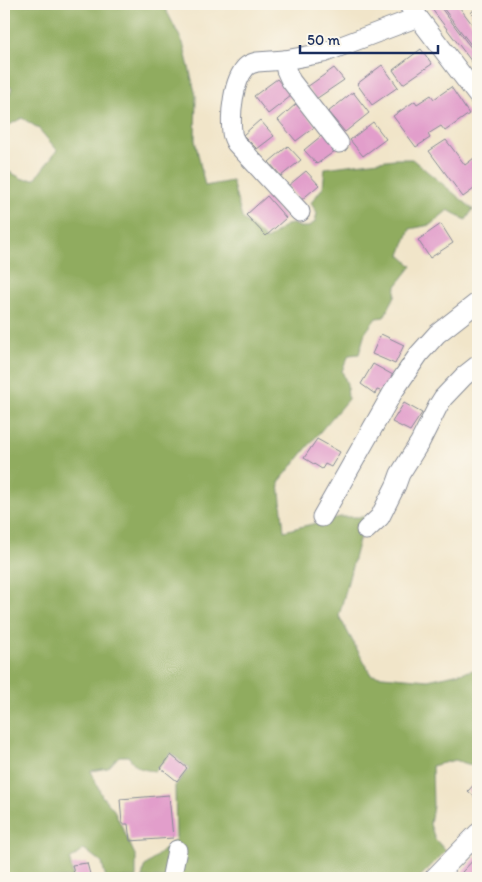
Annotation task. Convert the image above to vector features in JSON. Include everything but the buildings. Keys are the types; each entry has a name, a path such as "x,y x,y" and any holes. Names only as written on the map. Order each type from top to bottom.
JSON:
{"street":[{"path":"300,212 236,143 232,133 234,92 239,77 250,64 285,60 323,52 413,10 478,96"},
{"path":"285,60 286,70 291,81 339,143"},
{"path":"322,517 393,392 419,354 437,334 478,302"},
{"path":"366,530 380,517 400,474 420,442 443,398 464,376 478,365"},
{"path":"434,878 478,833"},
{"path":"173,878 177,850"}],"green space":[{"path":"4,4 163,4 183,43 196,96 195,140 205,186 232,181 242,218 267,240 286,225 293,224 300,227 308,227 315,222 317,213 311,203 323,187 325,168 394,159 412,159 473,209 466,220 448,210 430,225 410,229 400,255 412,266 396,286 395,296 384,317 376,318 365,333 359,354 349,355 342,371 347,384 348,399 279,482 284,531 340,517 365,517 339,616 371,675 428,680 478,669 478,763 474,766 455,760 432,766 433,806 430,824 435,839 446,851 419,878 142,878 144,867 176,839 175,786 189,768 171,753 155,771 139,768 128,756 119,756 108,768 91,771 102,796 114,810 136,857 136,878 106,878 102,863 84,849 70,860 73,878 4,878 4,174 8,171 23,179 35,179 57,150 38,128 22,118 4,128 4,109 12,88 4,85 7,70 4,67"}]}
